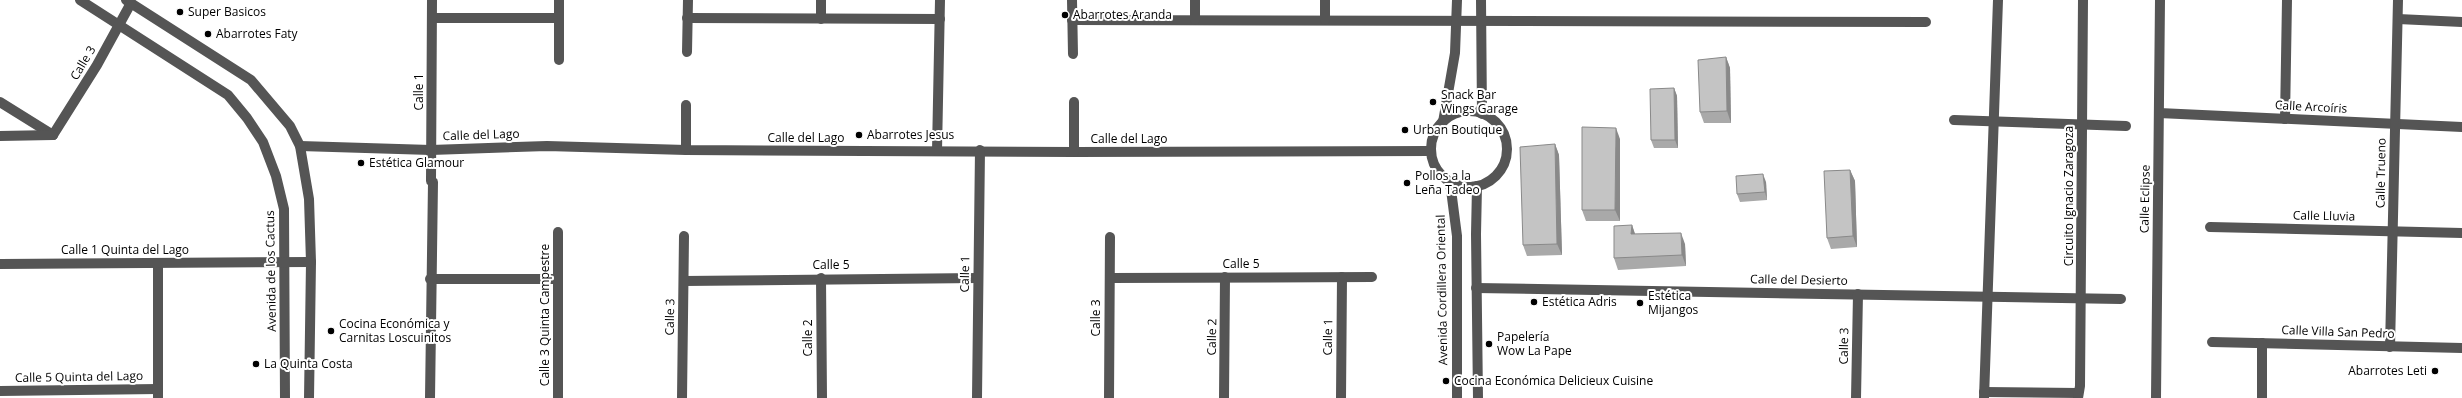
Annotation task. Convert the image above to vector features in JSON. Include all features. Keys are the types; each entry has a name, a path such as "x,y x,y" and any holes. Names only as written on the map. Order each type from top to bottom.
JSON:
{"street":[{"name":"Avenida de los Cactus","path":"80,0 228,95 247,118 263,142 276,176 284,209 286,262 285,398"},
{"name":"Calle 1","path":"430,398 430,279 433,182 431,181 432,0"},
{"path":"559,0 559,60"},
{"path":"687,52 688,0"},
{"path":"821,0 821,19"},
{"path":"937,151 940,0"},
{"path":"1072,0 1072,54"},
{"path":"1195,0 1195,20"},
{"path":"1325,0 1325,20"},
{"path":"1443,122 1455,53 1457,0"},
{"path":"1481,0 1482,114"},
{"name":"Circuito Ignacio Zaragoza","path":"1998,0 1992,122 1984,395 2078,395 2080,386 2083,0"},
{"name":"Calle Eclipse","path":"2156,398 2160,0"},
{"path":"2285,119 2287,0"},
{"name":"Calle Trueno","path":"2390,347 2398,0"},
{"name":"Calle 3","path":"53,135 119,26 129,2"},
{"path":"129,2 250,80 290,126 300,146 308,199 311,262 309,398"},
{"path":"432,18 559,18"},
{"path":"687,18 940,19"},
{"path":"2398,19 2462,22"},
{"path":"1072,20 1926,22"},
{"path":"0,102 53,135"},
{"path":"1074,102 1074,152"},
{"path":"686,105 686,150"},
{"path":"1468,111 1482,114 1494,120 1503,132 1507,145 1506,159 1500,171 1490,181 1477,186 1463,187 1450,182 1440,173 1431,151 1435,133 1443,122 1454,114 1468,111"},
{"name":"Calle Arcoíris","path":"2159,113 2462,127"},
{"path":"1954,120 2126,126"},
{"path":"0,136 53,135"},
{"name":"Calle del Lago","path":"300,146 432,150 547,146 686,150 980,150 1074,152 1431,151"},
{"name":"Calle 1","path":"977,398 980,150"},
{"name":"Avenida Cordillera Oriental","path":"1450,182 1457,236 1457,398"},
{"path":"1477,186 1476,288 1478,398"},
{"name":"Calle Lluvia","path":"2210,227 2393,230 2462,233"},
{"name":"Calle 3 Quinta Campestre","path":"558,232 558,398"},
{"name":"Calle 3","path":"682,398 684,236"},
{"name":"Calle 3","path":"1109,398 1110,237"},
{"path":"286,262 311,262"},
{"name":"Calle 1 Quinta del Lago","path":"0,264 286,262"},
{"path":"158,263 158,394"},
{"name":"Calle 2","path":"1224,398 1225,277"},
{"name":"Calle 1","path":"1341,398 1342,277"},
{"name":"Calle 5","path":"1110,278 1372,277"},
{"name":"Calle 5","path":"684,281 821,278 978,278"},
{"name":"Calle 2","path":"821,278 822,398"},
{"path":"430,279 558,279"},
{"name":"Calle del Desierto","path":"1476,288 2121,298"},
{"name":"Calle 3","path":"1856,398 1858,294"},
{"name":"Calle Villa San Pedro","path":"2212,342 2462,348"},
{"path":"2262,343 2262,398"},
{"name":"Calle 5 Quinta del Lago","path":"0,391 158,394"}],"building":[{"path":"1726,57 1727,111 1700,112 1698,60"},
{"path":"1674,88 1675,140 1651,140 1650,89"},
{"path":"1582,127 1616,128 1615,210 1582,210"},
{"path":"1555,144 1557,244 1523,245 1520,147"},
{"path":"1850,170 1853,236 1827,238 1824,171"},
{"path":"1763,174 1765,192 1737,194 1736,176"},
{"path":"1632,225 1631,234 1681,233 1682,255 1614,258 1614,226"}],"place":[{"name":"Super Basicos","path":"180,12"},
{"name":"Abarrotes Aranda","path":"1065,15"},
{"name":"Abarrotes Faty","path":"208,34"},
{"name":"Snack Bar Wings Garage","path":"1433,102"},
{"name":"Urban Boutique","path":"1405,130"},
{"name":"Abarrotes Jesus","path":"859,135"},
{"name":"Estética Glamour","path":"361,163"},
{"name":"Pollos a la Leña Tadeo","path":"1407,183"},
{"name":"Estética Adris","path":"1534,302"},
{"name":"Estética Mijangos","path":"1640,303"},
{"name":"Cocina Económica y Carnitas Loscuinitos","path":"331,331"},
{"name":"Papelería Wow La Pape","path":"1489,344"},
{"name":"La Quinta Costa","path":"256,364"},
{"name":"Abarrotes Leti","path":"2435,371"},
{"name":"Cocina Económica Delicieux Cuisine","path":"1446,381"}]}
